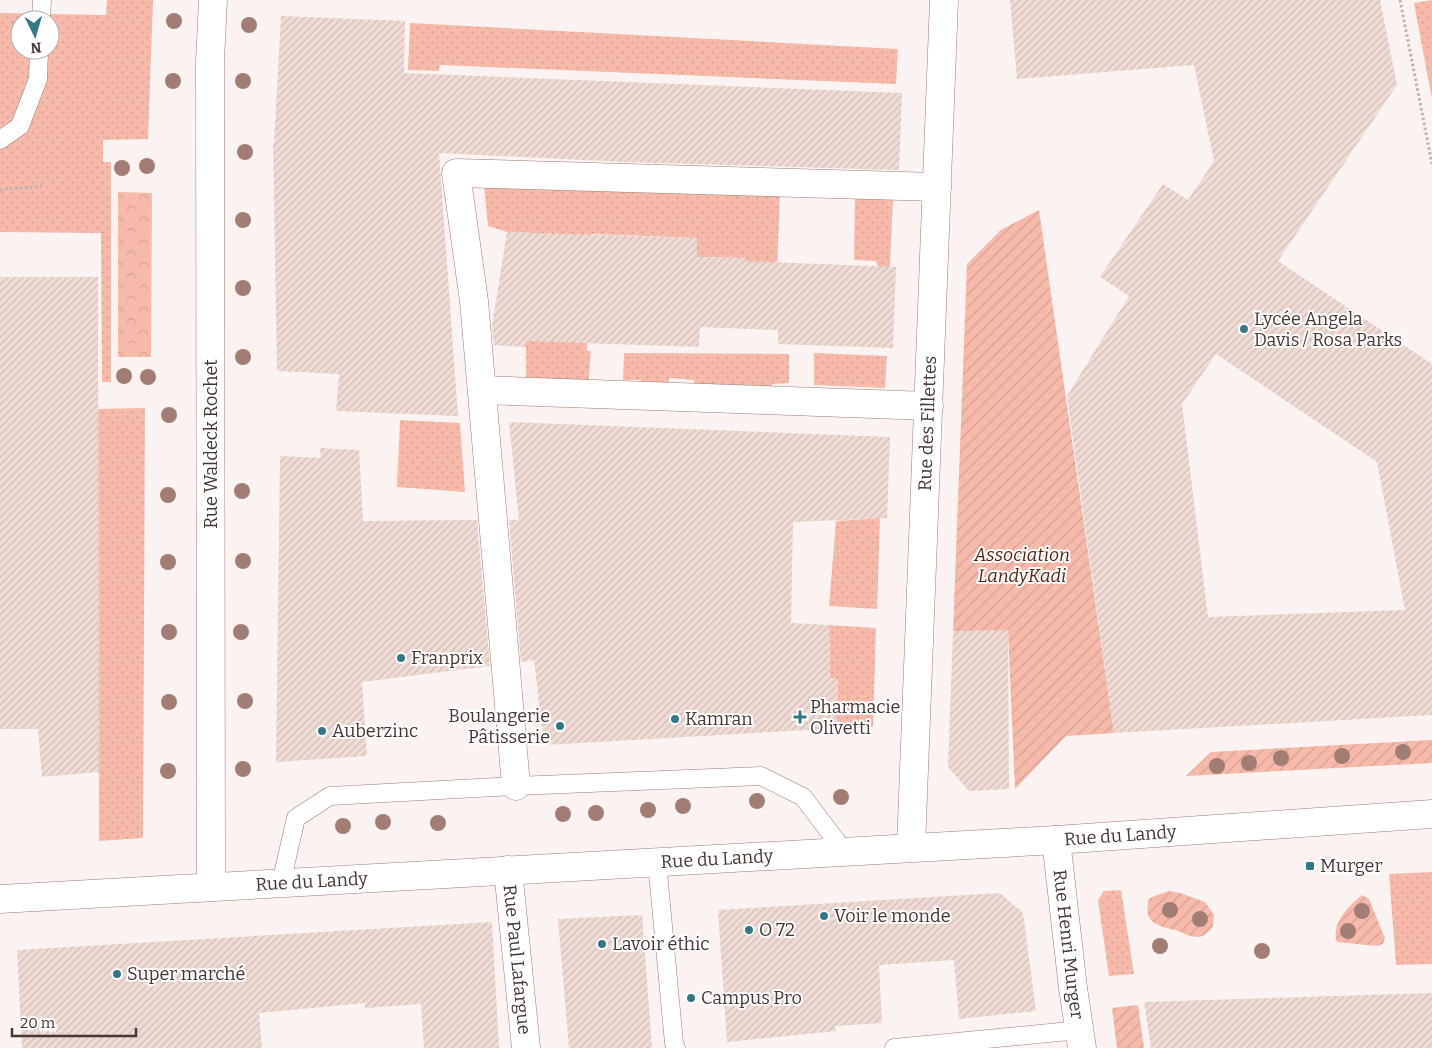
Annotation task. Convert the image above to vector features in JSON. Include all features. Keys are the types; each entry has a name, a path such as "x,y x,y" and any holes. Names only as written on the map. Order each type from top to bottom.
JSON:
{"street":[{"name":"Rue Waldeck Rochet","path":"211,887 210,61 212,0"},
{"name":"Rue des Fillettes","path":"911,848 944,0"},
{"path":"516,786 474,301 456,173 937,187"},
{"path":"482,390 929,406"},
{"name":"Rue du Landy","path":"0,899 1056,840 1432,814"},
{"name":"Rue Henri Murger","path":"1056,840 1081,1039"},
{"name":"Rue Paul Lafargue","path":"508,870 526,1048"}],"lane":[{"path":"42,1 42,10"},
{"path":"0,140 20,126 38,79 39,60"},
{"path":"281,883 296,818 330,796 761,776 803,797 844,851"},
{"path":"657,862 676,1048"},
{"path":"894,1048 1081,1039"}],"path":[{"path":"1400,0 1432,164"},
{"path":"0,190 42,186"}],"green space":[{"path":"107,0 153,0 148,139 103,140 103,162 111,162 111,382 102,382 101,233 0,232 0,13 10,13 10,60 60,60 60,14 106,15"},
{"path":"1432,0 1432,99 1414,3"},
{"path":"410,23 898,49 896,84 440,65 439,71 408,70"},
{"path":"484,185 780,193 777,273 745,274 745,258 697,257 697,238 591,234 590,270 529,251 530,233 507,232 488,226"},
{"path":"118,192 152,193 151,357 118,357"},
{"path":"855,195 893,198 890,267 878,267 876,261 854,260"},
{"name":"Association LandyKadi","path":"1039,210 1114,733 1066,736 1015,789 1008,631 953,631 967,264 1001,230"},
{"path":"587,312 587,351 591,351 588,387 526,385 526,331"},
{"path":"624,353 789,354 789,383 772,384 772,390 694,389 694,380 669,378 668,388 641,388 641,380 623,380"},
{"path":"814,353 887,356 885,388 814,385"},
{"path":"145,408 143,838 99,841 98,409"},
{"path":"400,420 460,423 465,492 397,487"},
{"path":"880,518 877,609 829,606 836,521"},
{"path":"829,625 876,628 873,727 825,729 826,723 837,721 838,679 830,678"},
{"path":"1432,740 1432,763 1186,776 1211,752"},
{"path":"1432,872 1432,964 1396,965 1389,874"},
{"path":"1121,890 1134,974 1109,976 1098,900 1104,891"},
{"path":"1169,891 1205,902 1214,915 1213,927 1204,935 1195,937 1159,925 1150,919 1147,907 1149,899"},
{"path":"1362,895 1369,899 1385,938 1383,944 1377,946 1337,942 1336,929 1338,922"},
{"path":"1138,1005 1144,1048 1117,1048 1112,1008"}],"building":[{"name":"Lycée Angela Davis / Rosa Parks","path":"1010,0 1380,0 1397,85 1278,261 1432,364 1432,715 1114,733 1067,396 1129,296 1100,277 1163,184 1188,200 1214,161 1194,65 1017,79","holes":["1216,354 1377,462 1405,610 1208,617 1182,404"]},
{"path":"281,16 405,21 404,73 902,93 899,170 625,162 439,153 458,416 336,411 339,374 277,371 273,143"},
{"path":"507,232 697,238 697,257 745,258 745,261 896,267 893,348 778,344 778,330 700,327 699,347 526,341 526,347 494,345 492,327"},
{"path":"0,277 98,277 99,772 42,777 38,729 0,729"},
{"path":"509,422 890,437 887,518 793,522 791,623 829,625 830,678 838,679 837,722 826,723 825,729 544,745 534,660 521,662 509,520 519,520"},
{"path":"320,448 359,450 363,521 477,520 490,666 362,682 367,756 276,762 280,456 321,458"},
{"path":"1008,630 1009,789 969,791 948,767 953,631"},
{"path":"1000,893 1023,913 1036,1011 959,1019 954,960 879,965 882,1023 835,1026 836,1031 727,1042 718,910"},
{"path":"642,915 652,1048 569,1048 558,919"},
{"path":"492,922 499,1048 424,1048 421,1004 365,1008 365,1003 259,1013 262,1048 22,1048 17,950"},
{"path":"1432,993 1432,1048 1151,1048 1144,1002"}],"place":[{"name":"Lycée Angela Davis / Rosa Parks","path":"1244,329"},
{"name":"Franprix","path":"401,658"},
{"name":"Pharmacie Olivetti","path":"800,717"},
{"name":"Kamran","path":"675,719"},
{"name":"Boulangerie Pâtisserie","path":"560,726"},
{"name":"Auberzinc","path":"322,731"},
{"name":"Murger","path":"1310,866"},
{"name":"Voir le monde","path":"824,916"},
{"name":"O 72","path":"749,930"},
{"name":"Lavoir éthic","path":"602,944"},
{"name":"Super marché","path":"117,974"},
{"name":"Campus Pro","path":"691,998"}]}
